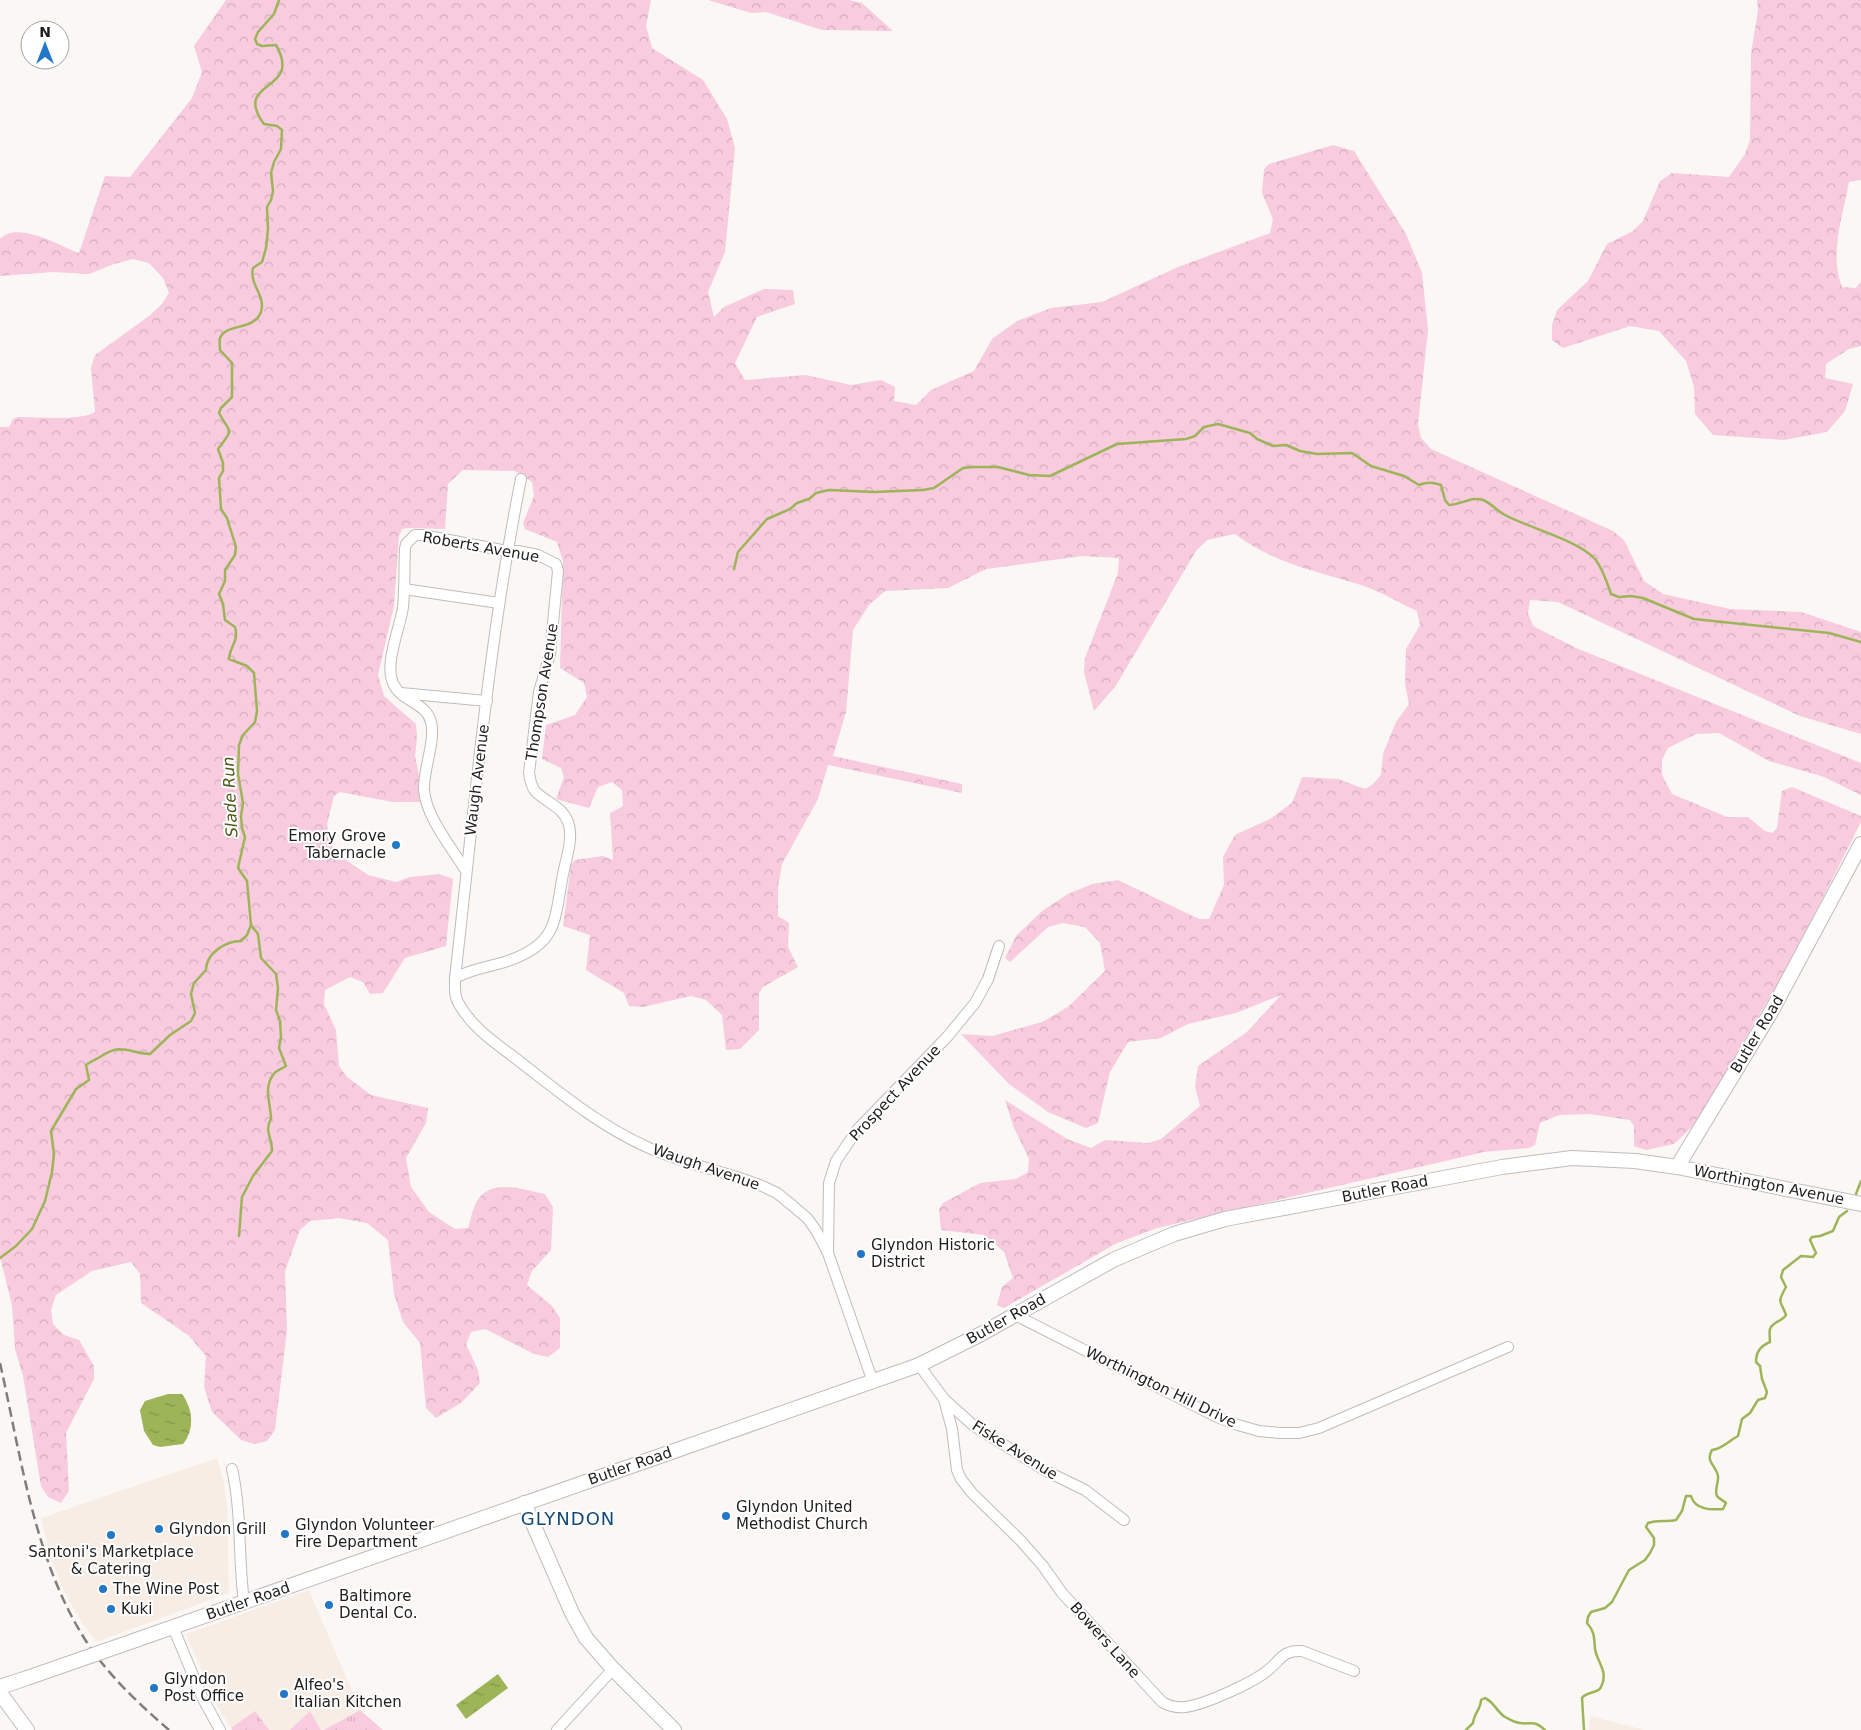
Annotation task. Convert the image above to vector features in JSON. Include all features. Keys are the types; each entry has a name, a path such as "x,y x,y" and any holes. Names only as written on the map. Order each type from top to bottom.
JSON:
{"main road":[{"name":"Butler Road","path":"0,1688 873,1382 919,1364 1015,1315 1113,1260 1174,1234 1225,1219 1538,1162 1572,1158 1611,1159 1678,1167 1771,1012 1861,844"},
{"name":"Worthington Avenue","path":"1678,1167 1861,1204"},
{"path":"524,1504 578,1625 592,1646 613,1669 674,1730"},
{"path":"0,1693 27,1730"}],"street":[{"name":"Waugh Avenue","path":"521,479 499,603 466,871 455,978 458,1003 470,1020 490,1039 612,1130 666,1156 743,1178 777,1193 808,1219 828,1253 873,1382"},
{"name":"Roberts Avenue","path":"400,692 394,686 390,668 404,589 404,550 406,544 414,536 422,535 507,551 538,554 556,564"},
{"name":"Thompson Avenue","path":"455,978 480,967 504,962 538,946 547,938 554,920 569,847 570,830 568,821 562,812 536,792 531,784 528,773 539,692 550,654 558,580 556,564"},
{"path":"404,589 499,603"},
{"path":"400,692 487,701"},
{"path":"400,692 425,709 431,723 432,731 426,764 424,790 434,822 466,871"},
{"name":"Prospect Avenue","path":"828,1253 828,1195 831,1174 836,1161 857,1130 947,1037 976,1003 988,979 999,946"},
{"name":"Worthington Hill Drive","path":"1015,1315 1217,1417 1259,1431 1280,1434 1299,1433 1319,1428 1508,1347"},
{"name":"Fiske Avenue","path":"919,1364 944,1399 974,1426 1046,1471 1085,1490 1124,1520"},
{"name":"Bowers Lane","path":"944,1399 951,1422 955,1460 961,1479 972,1493 1021,1541 1043,1566 1062,1593 1162,1702 1176,1707 1191,1706 1234,1690 1268,1671 1286,1652 1302,1651 1354,1671"},
{"path":"232,1469 238,1501 244,1602"},
{"path":"173,1627 202,1697 220,1730"},
{"path":"557,1730 613,1669"}],"shaded area":[{"path":"217,1458 224,1483 227,1505 229,1593 96,1642 82,1623 64,1591 52,1561 41,1518"},
{"path":"309,1590 360,1710 324,1730 321,1730 310,1711 290,1730 269,1730 255,1712 231,1728 216,1704 186,1634"},
{"path":"1590,1716 1645,1730 1589,1730"}],"green space":[{"path":"226,0 651,0 646,26 652,48 703,80 727,119 735,148 725,252 708,292 714,317 724,307 764,289 793,290 795,304 757,317 735,363 745,380 806,375 851,385 881,380 895,387 894,401 916,405 931,390 974,371 992,339 1017,321 1051,308 1102,302 1178,267 1270,233 1273,219 1262,193 1264,169 1269,164 1333,145 1354,151 1406,234 1422,273 1428,330 1418,424 1421,438 1431,449 1613,531 1624,540 1644,581 1663,594 1730,609 1801,612 1861,632 1861,734 1800,716 1558,602 1530,600 1528,613 1533,626 1576,648 1861,763 1861,795 1824,777 1769,761 1719,733 1696,734 1668,748 1662,760 1662,775 1672,794 1727,817 1748,817 1765,831 1772,833 1777,828 1782,791 1792,787 1861,816 1861,822 1791,961 1695,1124 1674,1144 1646,1150 1634,1146 1634,1126 1630,1120 1589,1114 1559,1115 1540,1123 1535,1145 1529,1148 1484,1152 1157,1228 1117,1243 1004,1308 997,1305 1002,1287 1013,1278 1004,1252 984,1235 941,1230 939,1209 943,1203 980,1183 1016,1179 1028,1172 1029,1159 1014,1128 1005,1100 1067,1139 1091,1148 1105,1140 1148,1143 1161,1139 1200,1106 1195,1086 1198,1066 1247,1032 1281,995 1236,1013 1188,1024 1161,1038 1128,1042 1110,1072 1098,1123 1086,1128 1048,1112 1009,1084 961,1034 992,1036 1042,1022 1068,1007 1105,971 1100,943 1085,927 1063,923 1048,927 1010,962 1005,958 1016,936 1042,911 1068,894 1092,884 1118,880 1199,919 1209,919 1224,885 1223,857 1235,835 1270,819 1292,803 1302,777 1338,779 1365,789 1372,785 1381,775 1383,754 1396,722 1409,704 1405,684 1406,649 1420,625 1417,611 1368,588 1280,559 1249,544 1235,534 1207,540 1196,551 1115,687 1094,711 1084,672 1085,658 1118,573 1119,558 1082,556 986,569 948,588 885,591 869,605 853,630 846,712 833,756 962,784 962,793 828,765 818,799 782,864 778,887 778,916 789,923 788,947 798,967 763,987 759,993 759,1030 740,1049 726,1050 722,1015 706,1000 691,996 643,1007 629,1006 624,993 586,970 590,935 563,926 571,865 575,860 603,856 613,860 610,813 623,806 622,790 612,782 598,787 589,808 556,799 564,777 561,768 542,759 546,725 575,715 587,697 584,683 560,668 563,561 557,542 525,529 523,523 534,496 532,482 515,471 463,470 448,484 445,529 408,528 402,529 399,536 394,606 378,675 384,696 416,724 415,756 420,780 420,802 392,802 340,792 334,796 327,824 334,852 368,875 396,882 410,877 439,874 453,879 446,946 405,958 383,993 370,994 363,982 350,977 325,990 324,1004 336,1030 339,1066 347,1077 371,1095 428,1108 426,1123 406,1158 411,1187 429,1212 455,1229 468,1228 477,1201 491,1189 508,1187 545,1194 553,1207 551,1250 532,1271 527,1285 552,1306 560,1318 560,1348 548,1357 534,1354 485,1329 471,1332 466,1344 478,1370 480,1383 461,1403 436,1418 426,1408 420,1343 403,1322 394,1294 388,1240 367,1223 339,1218 310,1221 300,1230 285,1271 287,1330 275,1430 267,1441 254,1444 241,1440 212,1412 204,1387 206,1356 188,1335 141,1303 140,1274 131,1262 92,1271 56,1295 51,1310 53,1324 64,1335 79,1340 94,1366 94,1379 66,1433 69,1491 61,1503 48,1497 41,1486 23,1376 15,1349 12,1305 0,1257 0,427 9,427 13,419 17,417 69,418 95,412 91,368 95,355 149,316 162,304 169,293 163,278 149,263 133,259 89,274 53,272 0,276 0,239 8,234 17,232 28,233 50,240 79,253 105,176 130,177 192,98 202,72 194,46"},
{"path":"708,0 849,0 862,3 893,31 822,30 766,12 751,13"},
{"path":"1757,0 1861,0 1861,180 1849,182 1838,234 1837,261 1842,287 1856,288 1861,281 1861,346 1849,349 1826,364 1825,378 1853,384 1845,411 1827,432 1784,440 1713,435 1695,414 1694,387 1686,361 1659,331 1630,326 1563,348 1552,340 1552,325 1557,310 1588,281 1607,244 1633,231 1643,221 1660,181 1672,173 1729,177 1745,154 1750,140 1751,53 1758,11"},
{"path":"360,1710 383,1730 324,1730"},
{"path":"255,1711 269,1730 232,1730 231,1728"},
{"path":"310,1711 321,1730 290,1730"}],"water":[{"path":"168,1394 182,1394 190,1412 191,1426 183,1444 160,1447 153,1445 144,1431 140,1410 145,1401"},
{"path":"498,1674 508,1688 466,1719 456,1705"}],"waterway":[{"name":"Slade Run","path":"0,1258 16,1246 32,1229 45,1201 54,1154 51,1131 76,1089 89,1080 86,1065 114,1050 120,1049 150,1054 170,1035 191,1021 195,1013 191,994 194,983 206,970 209,958 223,946 241,941 247,935 251,925 247,881 238,868 245,837 242,828 243,803 238,774 239,745 243,735 255,722 257,711 254,673 247,666 229,659 236,632 235,627 225,620 223,604 219,594 225,581 225,570 235,555 236,547 227,518 221,509 219,478 223,471 223,463 218,449 229,431 219,413 221,408 232,397 232,363 220,350 220,338 228,330 252,322 261,312 261,300 252,274 253,268 262,262 266,248 268,229 267,207 273,191 271,173 281,149 282,130 277,126 264,124 256,110 256,99 276,79 281,71 282,60 276,45 262,46 257,44 255,39 258,32 274,14 279,0"},
{"path":"734,569 738,552 767,519 790,509 797,503 809,499 816,493 829,490 874,492 923,490 934,488 963,468 973,467 998,467 1029,475 1050,476 1117,444 1186,439 1195,436 1204,427 1218,424 1250,433 1257,439 1273,446 1286,445 1300,451 1317,454 1352,453 1371,466 1404,476 1419,485 1425,483 1441,485 1445,500 1449,505 1474,499 1483,500 1505,515 1565,540 1587,552 1600,567 1611,594 1619,597 1643,598 1694,619 1829,633 1861,642"},
{"path":"239,1236 242,1197 253,1176 272,1151 268,1131 271,1119 268,1086 274,1074 286,1066 279,1048 281,1037 280,1021 276,1010 278,988 276,974 261,958 258,934 251,925"},
{"path":"1856,1194 1861,1181"},
{"path":"1584,1730 1582,1698 1600,1689 1604,1677 1596,1654 1593,1632 1587,1623 1588,1617 1591,1612 1605,1608 1612,1602 1629,1570 1645,1560 1650,1553 1654,1545 1654,1538 1646,1527 1648,1523 1676,1520 1682,1511 1686,1496 1691,1496 1693,1501 1700,1507 1723,1509 1726,1503 1716,1494 1718,1476 1710,1461 1710,1454 1712,1450 1738,1436 1742,1419 1750,1413 1758,1400 1765,1398 1767,1392 1756,1358 1760,1349 1770,1342 1771,1327 1786,1315 1780,1302 1786,1287 1781,1277 1783,1270 1801,1256 1813,1257 1816,1253 1810,1240 1812,1237 1833,1231 1839,1217 1847,1211"},
{"path":"1466,1730 1473,1723 1481,1700 1485,1698 1502,1715 1510,1720 1518,1723 1535,1723 1545,1730"}],"railway":[{"path":"0,1363 31,1506 41,1542 68,1610 86,1641 104,1666 135,1699 169,1730"}],"place":[{"name":"Emory Grove Tabernacle","path":"396,845"},
{"name":"Glyndon Historic District","path":"861,1254"},
{"name":"Glyndon United Methodist Church","path":"726,1516"},
{"name":"Glyndon Grill","path":"159,1529"},
{"name":"Glyndon Volunteer Fire Department","path":"285,1534"},
{"name":"Santoni's Marketplace & Catering","path":"111,1535"},
{"name":"The Wine Post","path":"103,1589"},
{"name":"Baltimore Dental Co.","path":"329,1605"},
{"name":"Kuki","path":"111,1609"},
{"name":"Glyndon Post Office","path":"154,1688"},
{"name":"Alfeo's Italian Kitchen","path":"284,1694"}],"district":[{"name":"GLYNDON","path":"568,1518"}]}
